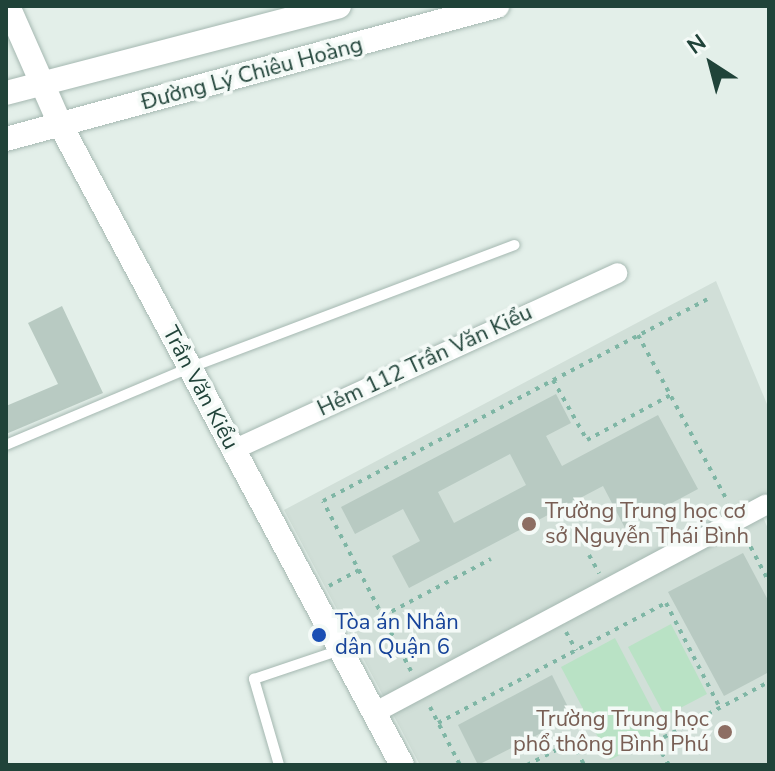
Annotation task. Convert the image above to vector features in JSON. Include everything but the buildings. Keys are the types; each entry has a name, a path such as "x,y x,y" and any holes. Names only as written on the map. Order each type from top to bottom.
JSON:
{"street":[{"name":"Trần Văn Kiểu","path":"8,6 61,126 402,765"},
{"name":"Đường Lý Chiêu Hoàng","path":"6,93 310,10 339,6"},
{"name":"Đường Lý Chiêu Hoàng","path":"6,139 497,6"},
{"name":"Hẻm 112 Trần Văn Kiểu","path":"233,450 617,273"},
{"path":"374,713 766,505"}],"lane":[{"path":"6,445 189,368 515,245"},
{"path":"279,765 254,679 340,650"}],"path":[{"path":"460,765 323,501 707,299"},
{"path":"638,335 769,582"},
{"path":"553,380 587,440 671,395"},
{"path":"383,616 491,559"},
{"path":"312,596 359,570"},
{"path":"438,723 666,603 720,708"},
{"path":"669,765 655,742 769,682"},
{"path":"527,765 572,742 584,765"}],"shaded area":[{"name":"Trường Trung học cơ sở Nguyễn Thái Bình","path":"716,281 769,409 769,514 763,517 769,531 769,765 420,765 284,510"}],"green space":[{"path":"671,624 707,694 665,716 628,647"},
{"path":"615,638 664,732 610,760 561,667"}],"place":[{"name":"Trường Trung học cơ sở Nguyễn Thái Bình","path":"529,524"},
{"name":"Tòa án Nhân dân Quận 6","path":"319,635"},
{"name":"Trường Trung học phổ thông Bình Phú","path":"725,732"}]}
